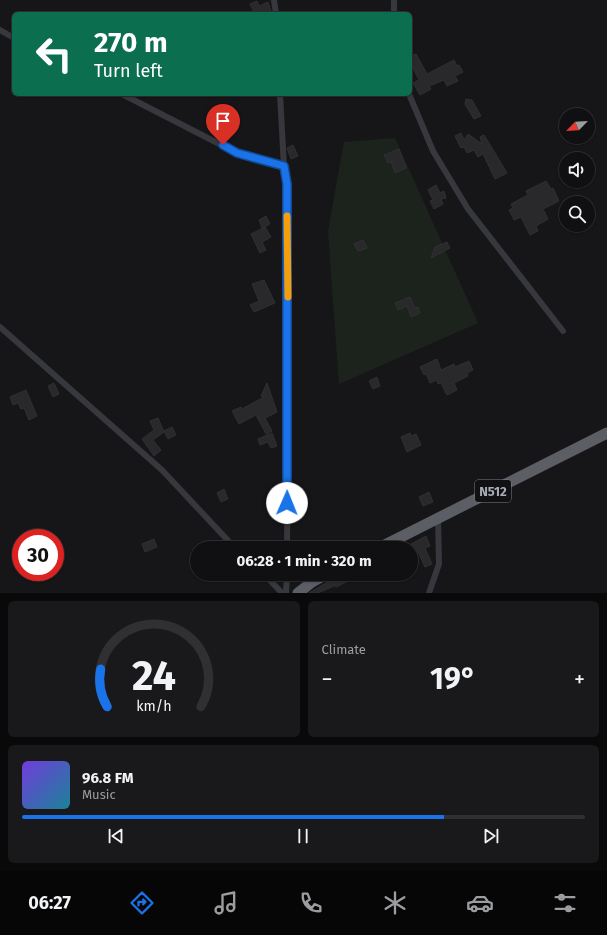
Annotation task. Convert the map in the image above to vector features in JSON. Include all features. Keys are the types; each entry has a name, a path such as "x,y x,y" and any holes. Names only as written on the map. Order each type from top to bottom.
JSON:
{"highway":[{"name":"N512","path":"393,541 607,433"},
{"path":"298,593 314,581"}],"street":[{"path":"274,0 276,12"},
{"path":"394,0 394,12"},
{"path":"0,30 12,37"},
{"path":"126,96 237,153 284,166"},
{"path":"280,96 287,192 287,541"},
{"path":"410,96 433,151 468,209 563,331"},
{"path":"0,327 162,470 228,541"},
{"path":"428,593 439,564 438,518"},
{"path":"271,581 282,593"},
{"path":"286,593 287,581"}],"shaded area":[{"path":"395,138 478,323 339,384 328,231 344,142"}],"building":[{"path":"257,1 259,6 268,2 271,11 254,12 250,4"},
{"path":"416,54 427,74 454,60 463,72 455,76 458,81 447,86 444,80 429,86 431,89 420,95 413,83 419,80 412,66 412,55"},
{"path":"466,99 472,100 481,116 474,119 465,104"},
{"path":"461,133 464,140 468,134 482,144 480,137 484,135 507,173 495,179 483,154 478,157 474,150 467,153 464,147 461,148 455,136"},
{"path":"293,145 298,156 291,159 287,148"},
{"path":"399,149 406,168 395,173 391,161 388,163 384,155"},
{"path":"546,181 551,189 553,188 559,201 543,209 548,219 536,226 538,231 530,235 521,217 514,220 509,210 513,208 511,204 528,195 526,191"},
{"path":"436,185 440,193 444,191 446,198 441,199 443,204 434,209 430,201 433,200 428,190"},
{"path":"266,216 270,224 262,228 259,220"},
{"path":"265,227 271,237 262,242 266,250 260,253 251,234"},
{"path":"363,240 367,248 358,251 354,244"},
{"path":"447,242 450,248 431,258 435,247"},
{"path":"264,280 275,303 254,312 250,305 259,301 252,284"},
{"path":"410,297 415,308 418,307 420,313 411,317 407,306 398,310 395,303"},
{"path":"437,359 441,370 454,364 455,367 469,361 473,370 467,373 468,376 454,383 457,390 447,395 441,383 438,384 437,380 430,383 426,374 424,375 420,367"},
{"path":"377,377 380,386 373,389 369,381"},
{"path":"54,383 59,394 53,397 48,386"},
{"path":"267,383 277,412 265,418 272,431 266,434 256,415 239,424 232,411 241,407 242,409 264,397 261,396"},
{"path":"26,390 37,416 29,420 24,408 21,409 18,403 13,405 10,397"},
{"path":"158,418 164,432 153,440 161,450 154,456 142,439 154,430 150,421"},
{"path":"172,427 176,435 168,439 164,431"},
{"path":"272,433 277,446 271,448 268,442 260,445 258,439"},
{"path":"410,433 411,436 416,434 421,445 407,452 401,437"},
{"path":"224,489 228,499 221,502 217,493"},
{"path":"429,492 433,502 423,506 419,497"},
{"path":"426,536 430,546 425,548 432,564 425,567 418,552 418,541 417,541"},
{"path":"154,539 157,547 145,552 142,544"},
{"path":"329,581 332,581 334,586 318,593 309,593"},
{"path":"333,581 348,581 336,587"}],"slow traffic":[{"path":"287,216 288,297"}],"route":[{"path":"223,145 237,153 284,166 287,184 287,503"}]}
